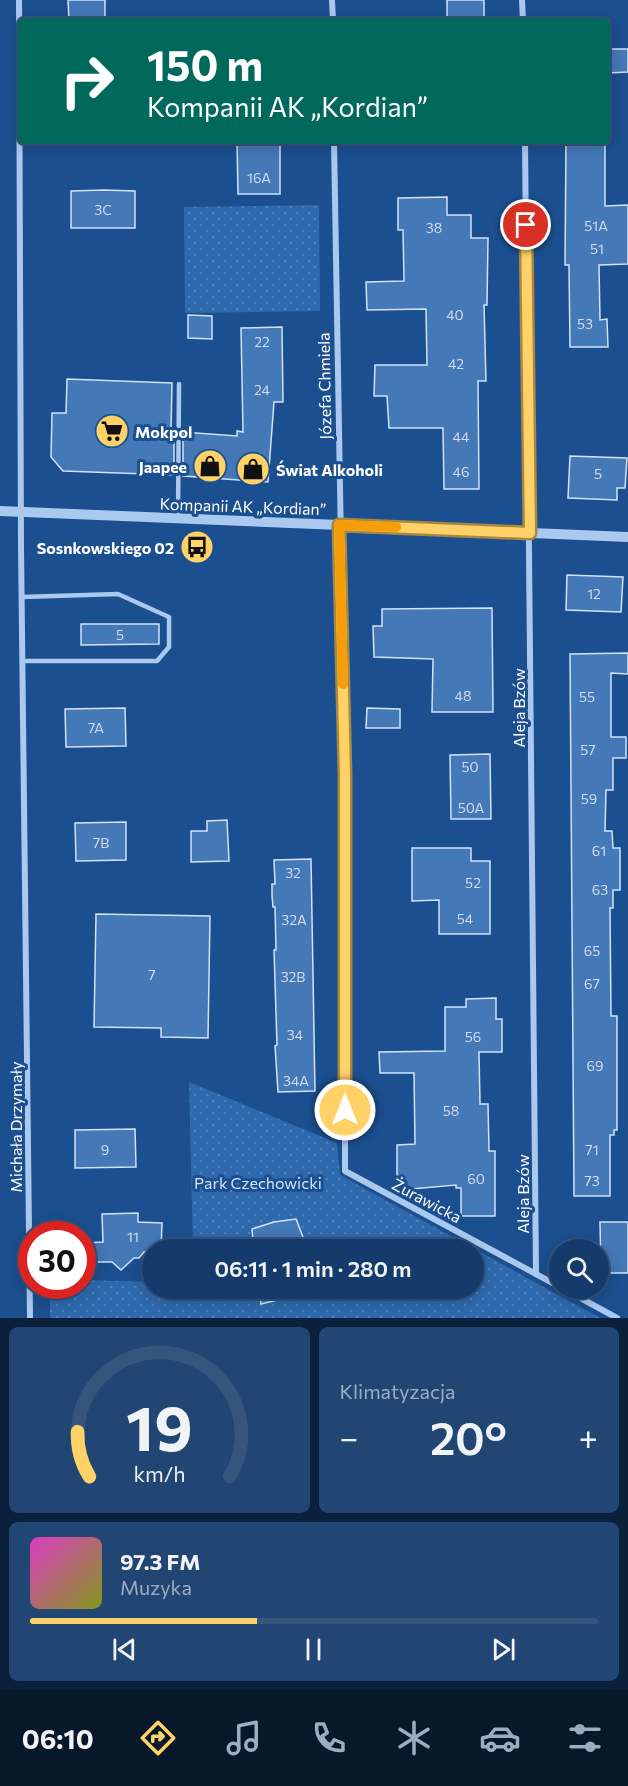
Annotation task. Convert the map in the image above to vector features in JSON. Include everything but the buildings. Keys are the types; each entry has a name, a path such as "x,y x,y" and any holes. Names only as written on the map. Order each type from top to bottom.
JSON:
{"street":[{"name":"Michała Drzymały","path":"19,0 19,18"},
{"path":"332,0 333,18"},
{"path":"522,0 523,18"},
{"name":"Michała Drzymały","path":"20,144 22,661 30,1318"},
{"name":"Józefa Chmiela","path":"334,144 345,775 345,1171"},
{"name":"Aleja Bzów","path":"525,144 536,1274"},
{"name":"Kompanii AK „Kordian”","path":"0,511 628,537"},
{"name":"Żurawicka","path":"345,1171 549,1281"},
{"name":"Żurawicka","path":"582,1299 617,1318"}],"lane":[{"path":"178,518 179,384"},
{"path":"22,597 118,594 169,617 169,647 157,661 22,661"}],"green space":[{"path":"319,205 320,311 185,313 184,207"},
{"name":"Park Czechowicki","path":"189,1082 337,1143 340,1175 456,1239 193,1239"},
{"name":"Park Czechowicki","path":"484,1254 549,1290 549,1299 565,1299 600,1318 50,1318 50,1299 96,1299 96,1280 142,1282 142,1299 484,1299"}],"slow traffic":[{"path":"343,684 339,525 396,527"}],"place":[{"name":"Mokpol","path":"112,431"},
{"name":"Jaapee","path":"210,466"},
{"name":"Świat Alkoholi","path":"253,469"},
{"name":"Sosnkowskiego 02","path":"197,547"}],"route":[{"path":"345,1110 345,775 339,525 530,533 526,225"}]}
